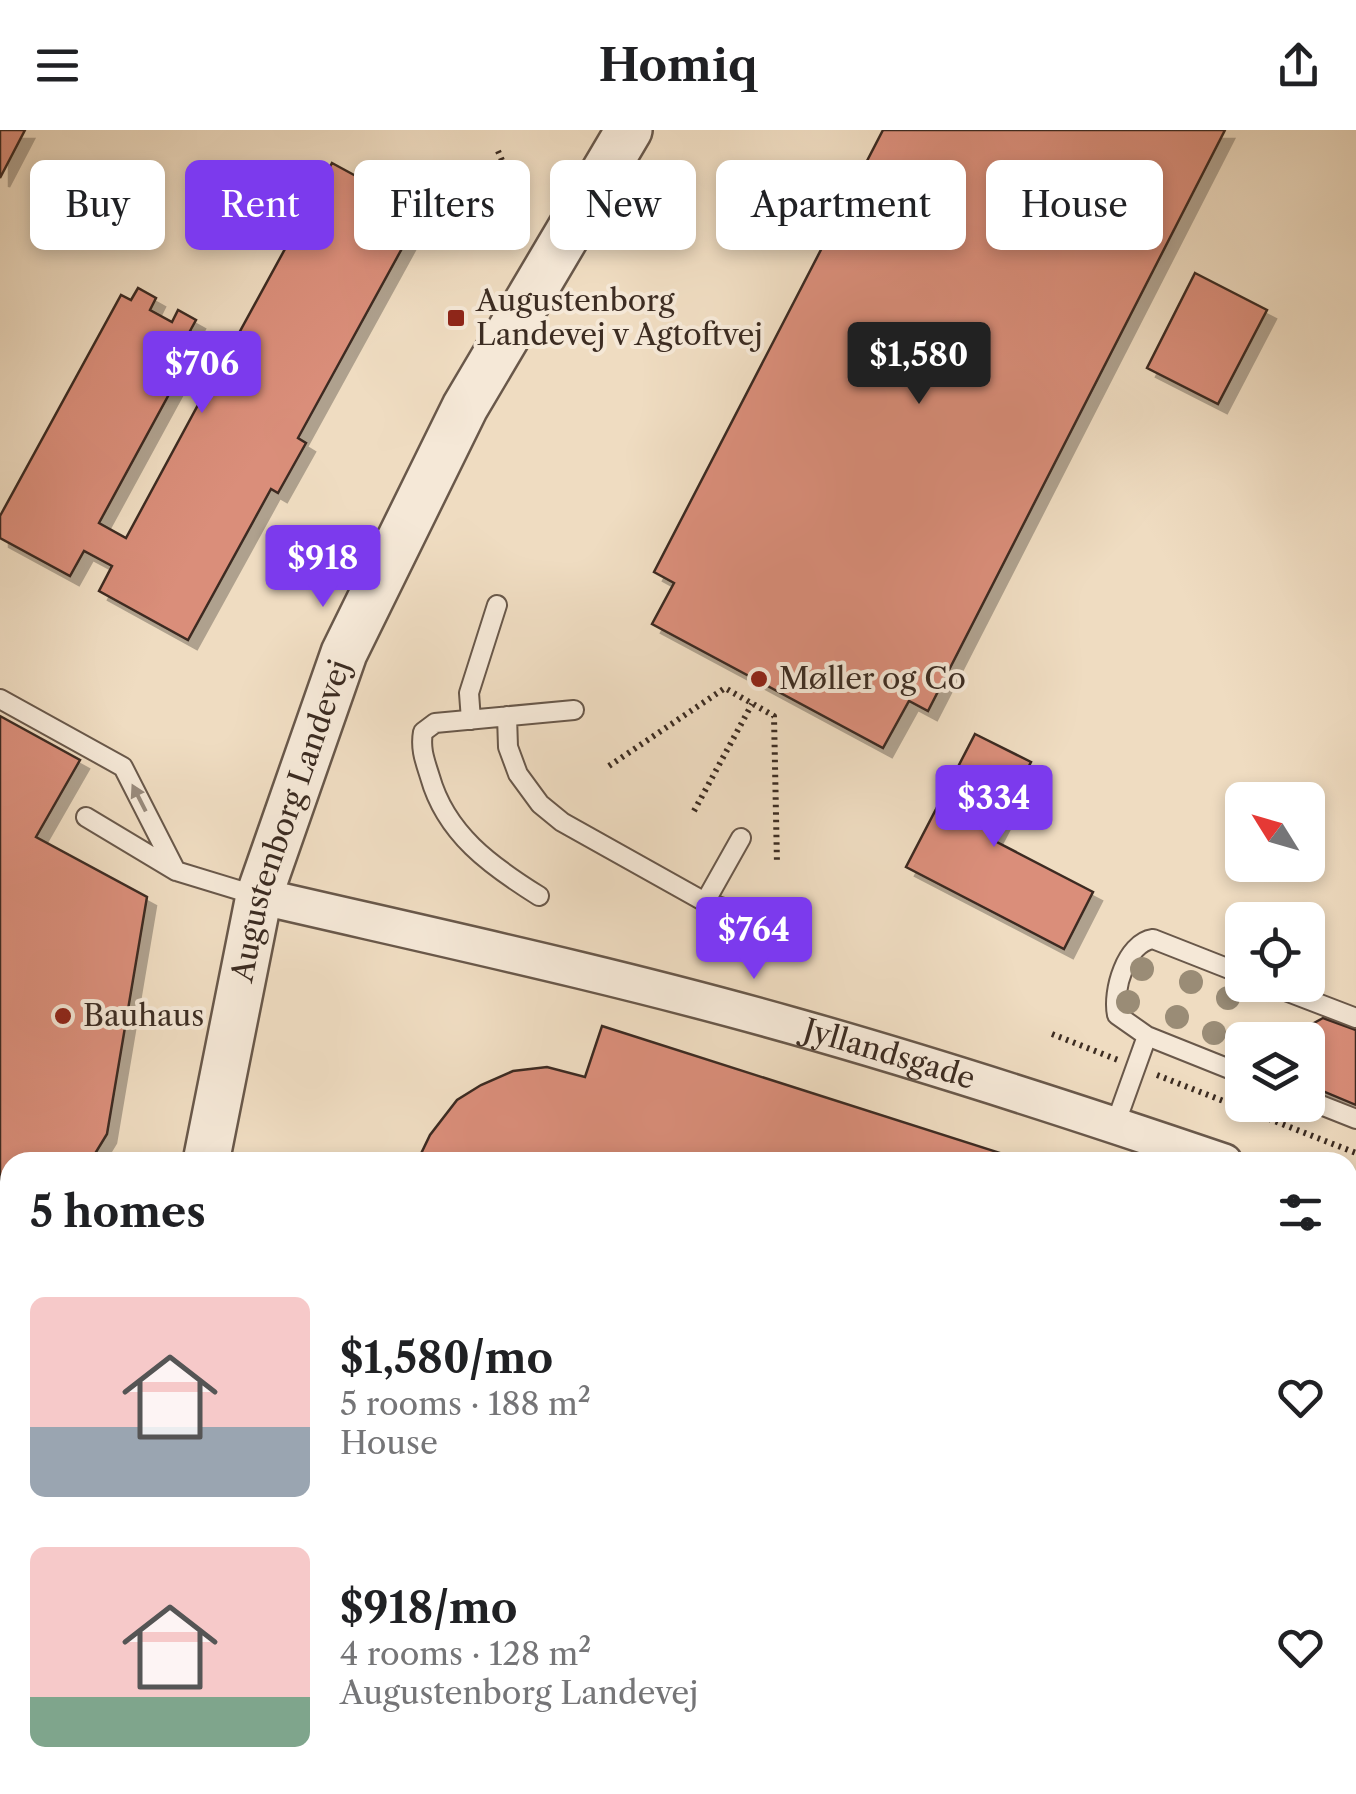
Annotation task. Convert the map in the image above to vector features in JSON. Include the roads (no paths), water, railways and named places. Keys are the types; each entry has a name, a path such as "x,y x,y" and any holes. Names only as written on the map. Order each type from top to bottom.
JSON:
{"street":[{"name":"Augustenborg Landevej","path":"208,1152 258,896 352,636 465,406 628,130"},
{"name":"Jyllandsgade","path":"258,896 445,937 788,1024 1026,1094 1195,1152"}],"lane":[{"path":"471,720 470,692 497,605"},
{"path":"0,699 123,767 176,871"},
{"path":"539,896 496,869 464,840 436,797 420,746 424,732 435,723 574,710"},
{"path":"507,716 508,748 518,774 540,804 562,822 705,902 766,922"},
{"path":"86,817 176,871 258,896"},
{"path":"705,902 741,838"},
{"path":"1225,967 1153,939 1141,941 1133,948 1114,1000 1116,1015 1147,1036 1225,1067"},
{"path":"1314,1002 1356,1018"},
{"path":"1115,1125 1147,1036"},
{"path":"1325,1107 1356,1119"}],"place":[{"name":"Augustenborg Landevej v Agtoftvej","path":"456,318"},
{"name":"Møller og Co","path":"759,679"},
{"name":"Bauhaus","path":"63,1016"}]}
